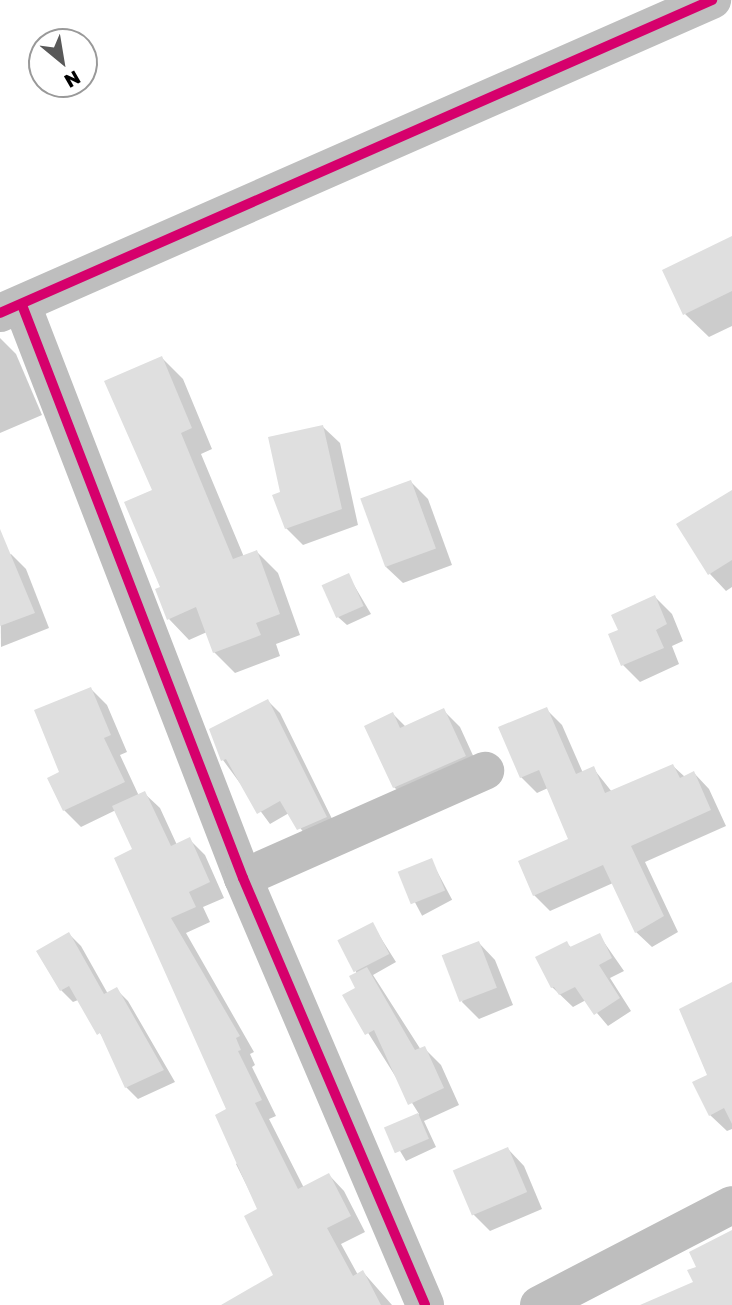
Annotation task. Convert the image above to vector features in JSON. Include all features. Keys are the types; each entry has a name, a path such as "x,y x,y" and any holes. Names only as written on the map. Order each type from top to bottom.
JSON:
{"street":[{"path":"425,1305 243,878 11,309 712,0"},
{"path":"243,878 485,771"},
{"path":"539,1305 732,1205"}],"building":[{"path":"732,236 732,291 683,315 662,270"},
{"path":"162,356 192,428 181,433 233,559 257,550 280,614 256,623 261,635 213,653 196,607 167,620 155,589 160,587 124,502 152,490 104,381"},
{"path":"323,425 342,509 285,529 272,495 280,492 268,437"},
{"path":"411,480 436,549 385,567 360,498"},
{"path":"732,490 732,560 708,575 676,524"},
{"path":"0,529 35,613 0,626"},
{"path":"349,573 364,606 336,618 322,585"},
{"path":"655,595 667,624 656,630 664,648 621,666 608,634 618,630 611,615"},
{"path":"91,687 111,735 104,738 125,782 63,811 47,778 59,772 34,710"},
{"path":"268,699 327,817 297,830 280,801 257,814 226,759 221,761 209,729"},
{"path":"547,707 576,774 594,766 605,793 673,764 680,778 694,771 711,810 631,846 664,916 635,933 603,865 533,896 518,861 568,839 539,770 520,778 498,727"},
{"path":"444,708 466,756 393,788 364,726 393,712 400,728"},
{"path":"145,791 171,846 190,837 210,882 189,892 196,907 171,918 240,1036 236,1038 241,1050 238,1051 262,1100 255,1103 298,1189 329,1173 351,1216 327,1228 353,1276 363,1270 381,1305 221,1305 273,1275 244,1216 257,1209 215,1115 226,1109 114,858 132,849 112,806"},
{"path":"432,858 445,890 411,904 398,872"},
{"path":"373,922 389,954 354,972 337,940"},
{"path":"69,932 104,994 117,987 164,1070 125,1088 100,1033 97,1035 69,986 60,991 36,951"},
{"path":"600,933 612,958 599,965 620,998 594,1015 575,987 559,995 554,987 551,988 535,957 567,941 570,947"},
{"path":"479,941 497,988 460,1002 442,955"},
{"path":"367,967 415,1050 425,1046 444,1088 408,1105 374,1030 365,1035 342,995 355,988 349,976"},
{"path":"732,982 732,1124 724,1108 709,1116 692,1082 707,1075 679,1009"},
{"path":"418,1113 429,1139 395,1153 384,1127"},
{"path":"508,1147 527,1192 472,1216 453,1170"},
{"path":"732,1230 732,1305 640,1305 693,1282 687,1270 696,1267 689,1252"}],"cycle path":[{"path":"0,313 712,0"},
{"path":"22,305 243,878 425,1305"}]}
